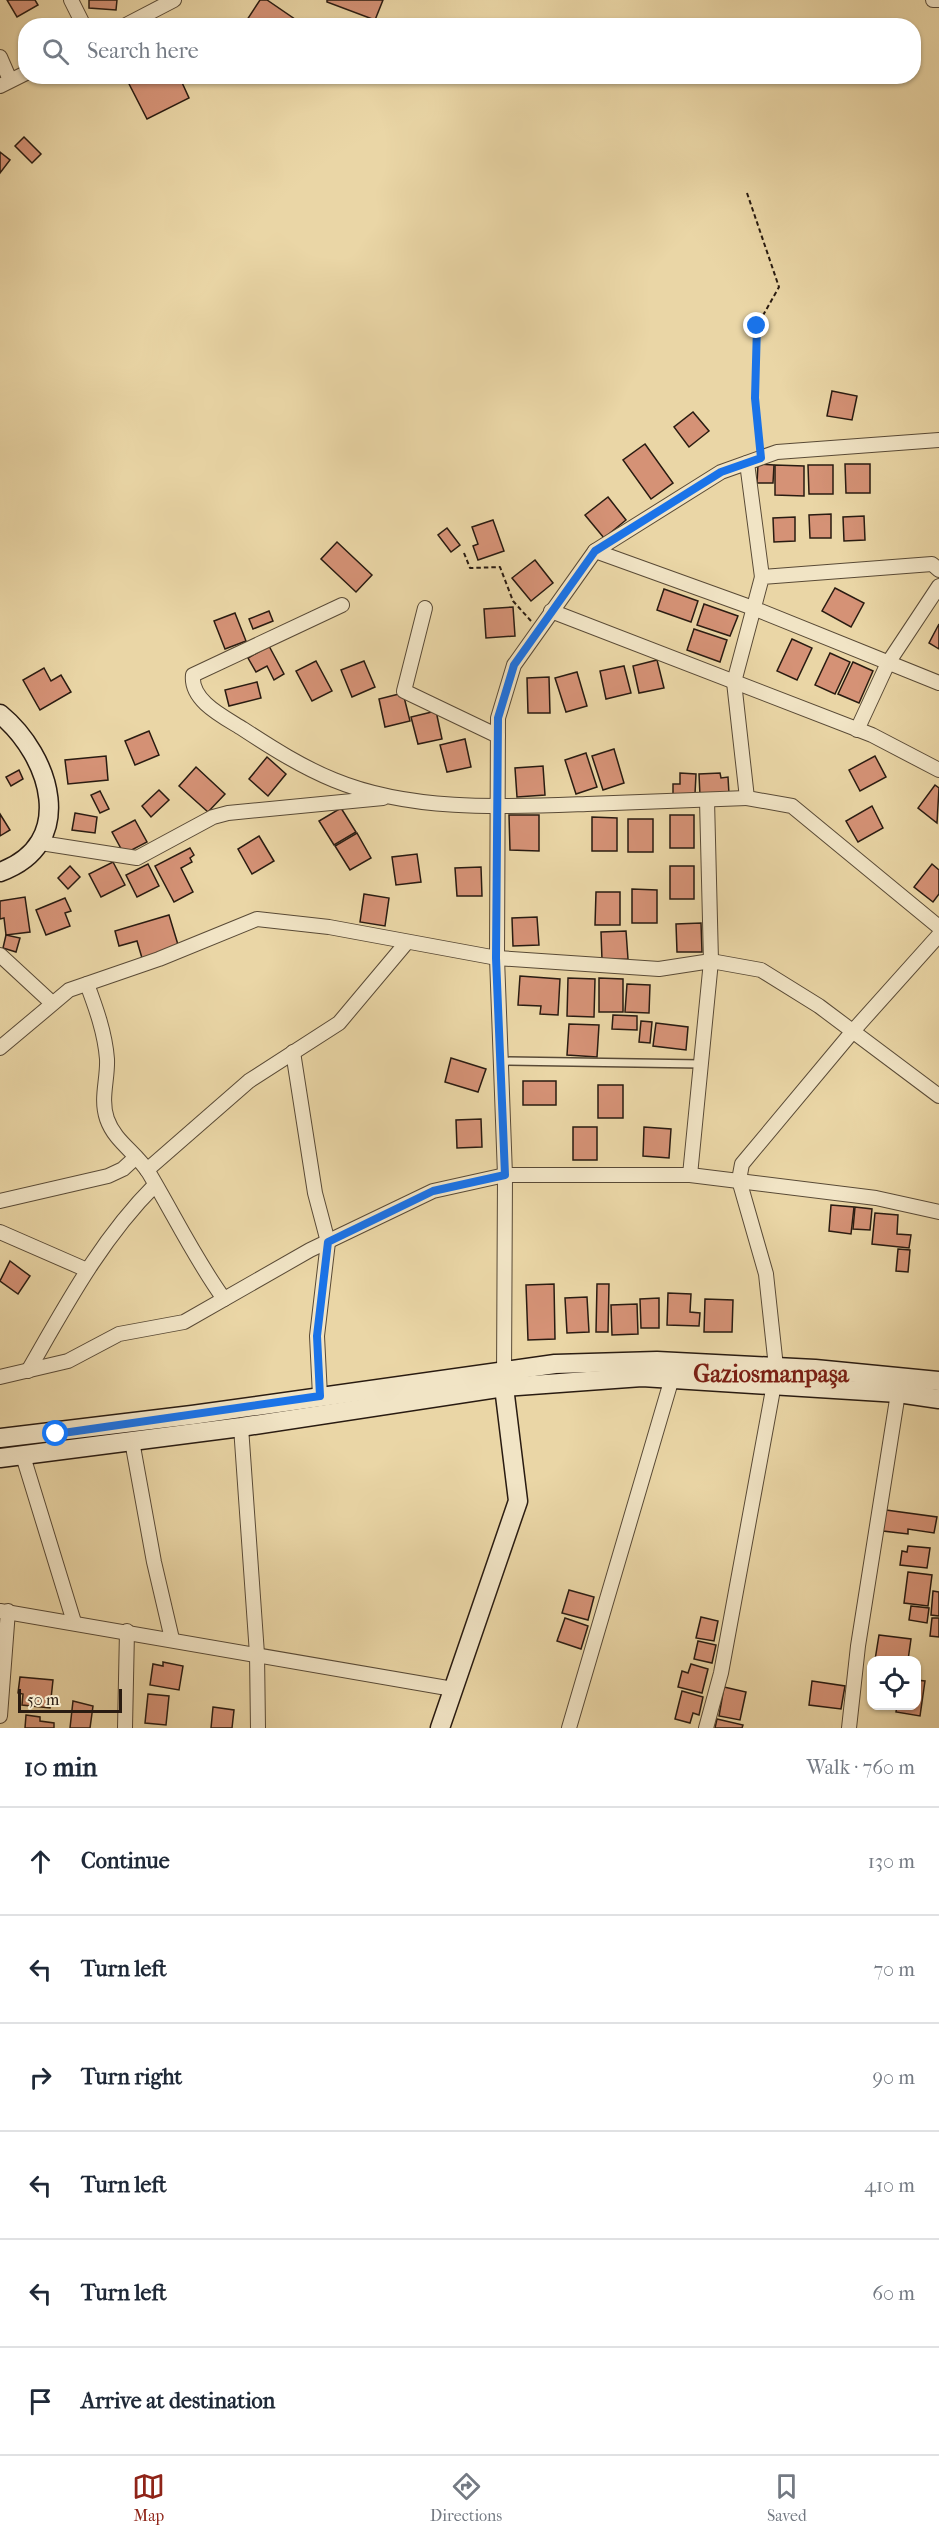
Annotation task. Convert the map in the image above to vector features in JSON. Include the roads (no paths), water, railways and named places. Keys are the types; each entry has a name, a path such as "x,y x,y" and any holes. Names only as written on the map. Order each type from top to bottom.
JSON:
{"main road":[{"path":"0,714 30,750 45,784 50,815 41,843 24,861 0,872"},
{"path":"0,1458 241,1427 504,1379 555,1364 657,1361 775,1375 939,1399"},
{"path":"0,1438 56,1434 320,1396 504,1379 775,1375 939,1381"},
{"path":"440,1728 518,1501 504,1379"}],"street":[{"path":"71,0 80,18"},
{"path":"139,18 174,0"},
{"path":"933,0 939,0"},
{"path":"0,57 5,83"},
{"path":"504,1379 505,1175 496,958 498,718 514,665 595,551 721,472 777,452 939,440"},
{"path":"747,463 762,577 734,682 747,798"},
{"path":"595,551 753,608 939,683"},
{"path":"762,577 932,564 939,570"},
{"path":"857,730 888,663 939,586"},
{"path":"342,605 193,675 192,682 198,695 214,711 286,757 336,781 391,797 498,807 747,798 792,807 939,927"},
{"path":"425,608 404,690 498,736"},
{"path":"551,610 857,730 939,770"},
{"path":"41,843 137,858 213,817 228,813 391,797"},
{"path":"690,1175 711,961 707,800"},
{"path":"0,1048 69,990 159,959 257,919 329,927 496,958 658,969 711,961 761,970 819,1006 939,1096"},
{"path":"706,1728 721,1673 775,1375 766,1275 739,1180 746,1157 853,1031 939,935"},
{"path":"147,1170 249,1081 339,1023 407,942"},
{"path":"0,955 52,1003"},
{"path":"87,984 104,1041 107,1061 104,1106 106,1117 116,1137 147,1170 224,1299"},
{"path":"293,1052 315,1193 328,1242 317,1336 320,1396"},
{"path":"0,1202 116,1173 135,1158"},
{"path":"0,1377 68,1361 118,1334 184,1322 328,1242 433,1191 505,1175 690,1175 876,1198 939,1212"},
{"path":"28,1371 87,1270 127,1214 155,1185"},
{"path":"0,1233 87,1270"},
{"path":"569,1728 672,1378"},
{"path":"849,1728 858,1646 898,1393"},
{"path":"241,1427 257,1654 258,1728"},
{"path":"132,1441 154,1562 172,1639"},
{"path":"23,1456 74,1622"},
{"path":"0,1716 4,1611 453,1689"},
{"path":"125,1728 127,1631"}],"lane":[{"path":"501,1061 701,1064"}],"district":[{"name":"Gaziosmanpaşa","path":"771,1374"}]}
